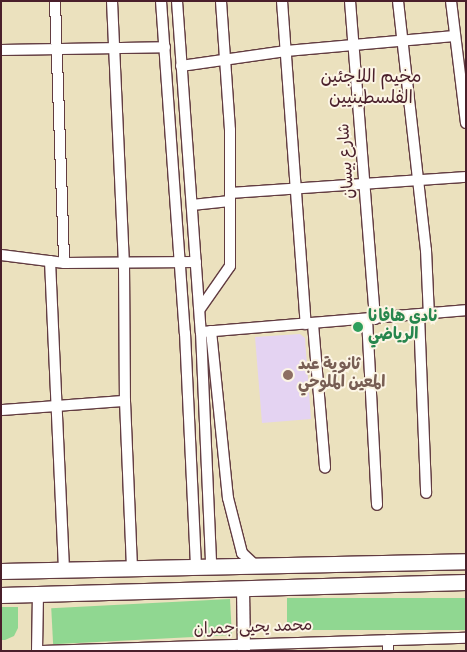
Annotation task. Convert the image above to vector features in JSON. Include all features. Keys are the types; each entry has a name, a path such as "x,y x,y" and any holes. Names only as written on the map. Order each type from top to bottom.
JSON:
{"highway":[{"path":"3,569 466,561"},
{"path":"1,595 466,582"}],"main road":[{"path":"243,588 244,648"}],"street":[{"path":"55,1 64,263"},
{"path":"112,1 124,263 125,401 132,568"},
{"path":"161,1 180,262 196,565"},
{"path":"177,1 200,309 206,332 228,498 242,553 254,564"},
{"path":"200,309 230,266 230,197 221,1"},
{"path":"282,1 296,190 325,467"},
{"name":"شارع بيسان","path":"350,1 365,183 377,505"},
{"path":"398,1 400,41 418,180 424,315 426,493"},
{"path":"451,1 466,123"},
{"path":"181,66 286,51 454,36"},
{"path":"1,50 58,47 165,47"},
{"path":"192,205 230,197 296,190 365,183 466,177"},
{"path":"1,255 64,263 196,262"},
{"path":"50,261 64,569"},
{"path":"206,332 466,310"},
{"path":"206,332 211,564"},
{"path":"1,410 56,408 125,401"},
{"path":"37,651 38,594"},
{"name":"محمد يحيى جمران","path":"42,651 388,646 466,638"}],"shaded area":[{"path":"300,334 305,338 311,419 262,423 255,337"}],"green space":[{"path":"287,598 466,598 466,630 287,630"},
{"path":"230,599 232,635 53,644 51,608"},
{"path":"1,607 18,607 18,628 14,636 5,640 1,640"}],"place":[{"name":"نادي هافانا الرياضي","path":"358,327"},
{"name":"ثانوية عبد المعين الملوحي","path":"288,375"}],"district":[{"name":"مخيم اللاجئين الفلسطينيين","path":"371,90"}]}
